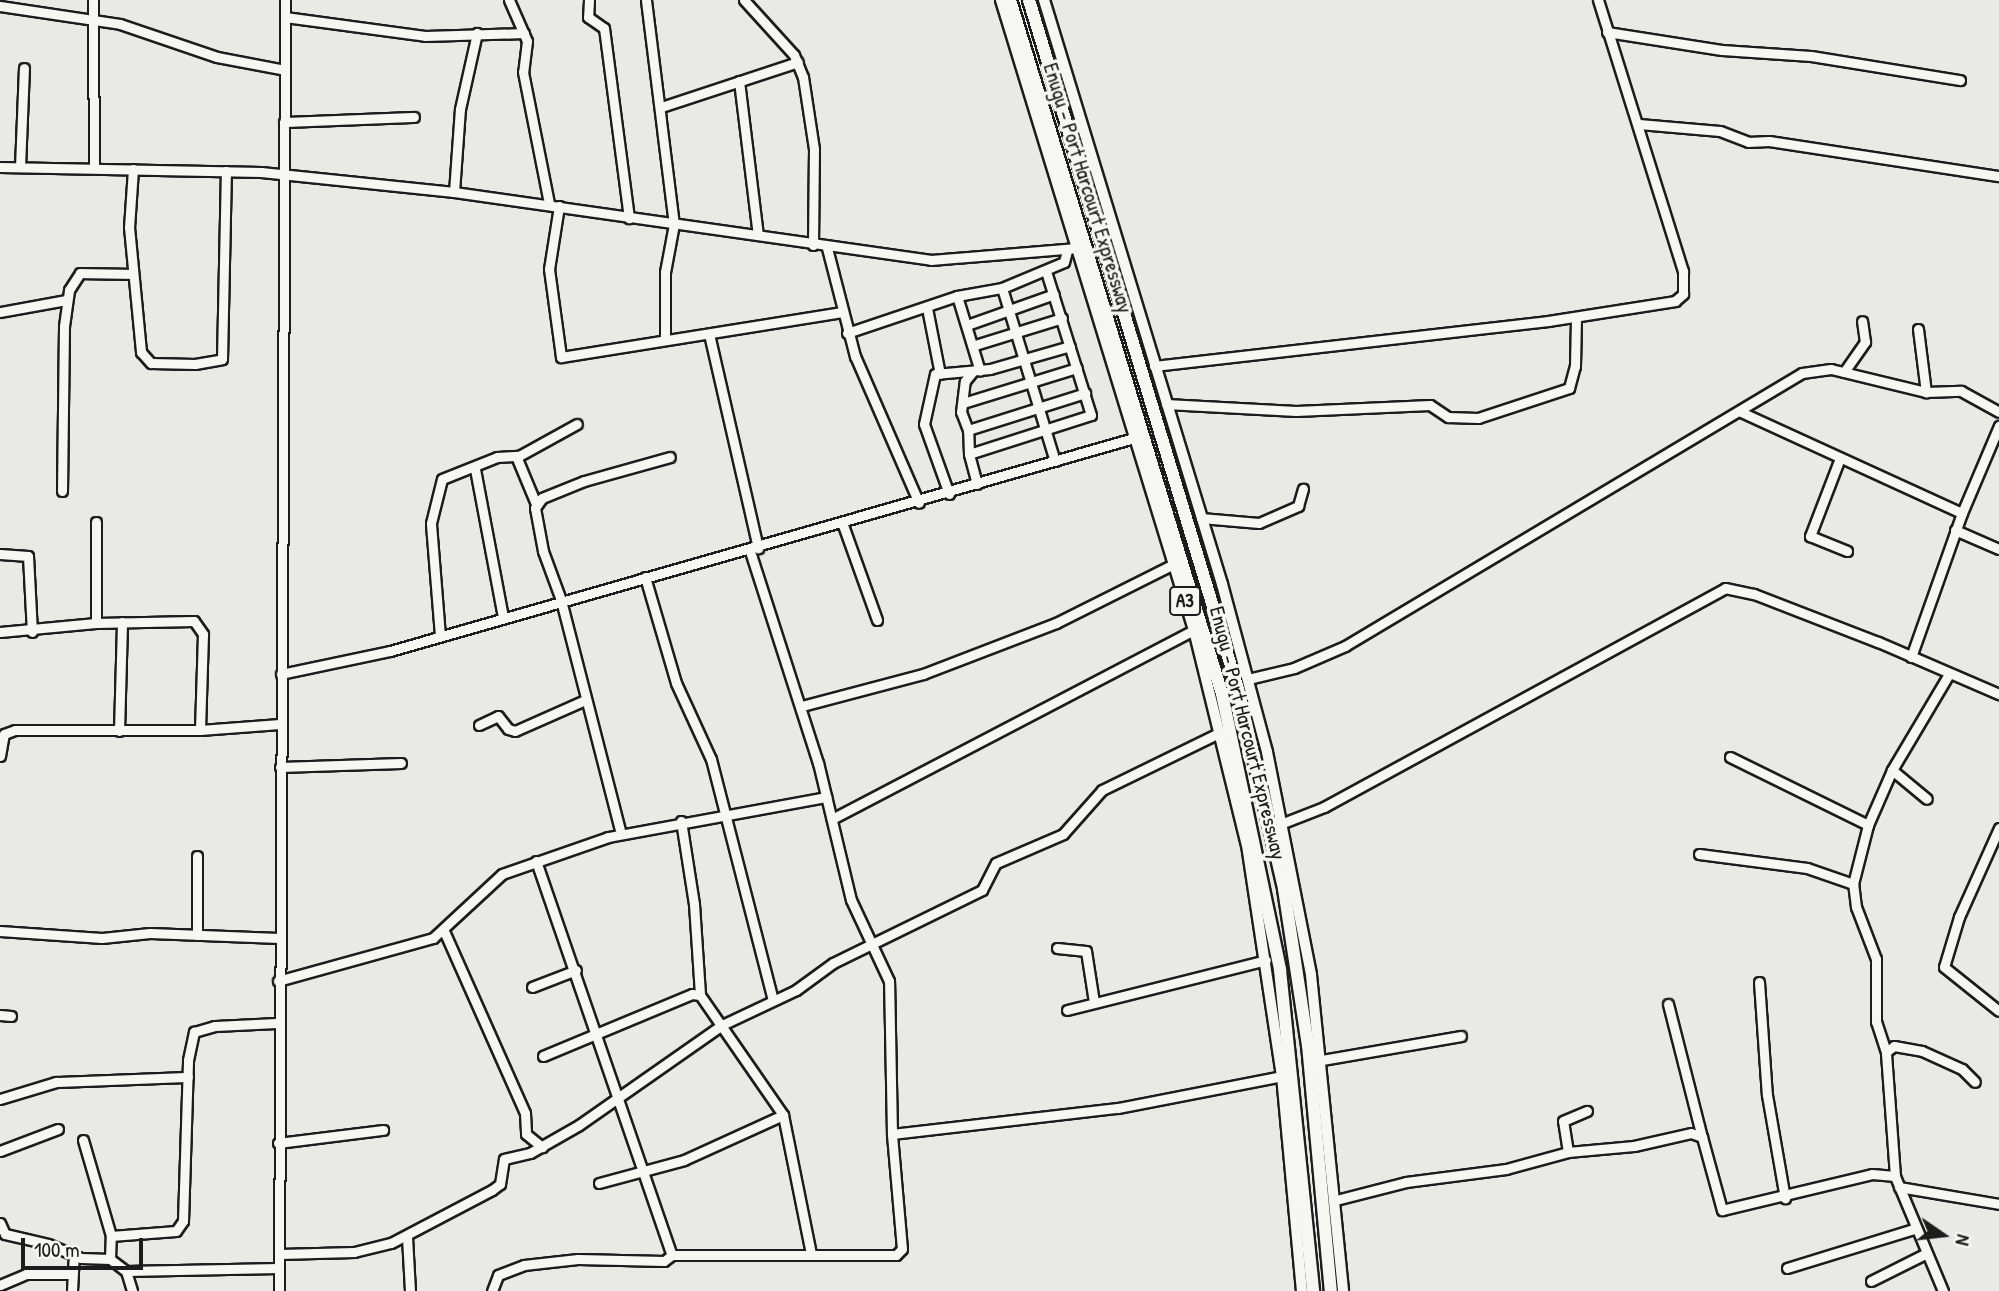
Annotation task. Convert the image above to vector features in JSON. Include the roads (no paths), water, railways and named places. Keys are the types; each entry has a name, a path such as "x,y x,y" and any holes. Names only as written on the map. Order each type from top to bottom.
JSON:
{"highway":[{"name":"Enugu - Port Harcourt Expressway","path":"1010,0 1222,694 1280,970 1302,1218 1313,1291"},
{"name":"Enugu - Port Harcourt Expressway","path":"1029,0 1238,689 1284,889 1331,1215 1331,1291"}],"main road":[{"name":"Enugu - Port Harcourt Expressway","path":"1001,0 1072,249 1194,630 1221,732 1247,845 1266,960 1302,1218 1302,1291"},
{"name":"Enugu - Port Harcourt Expressway","path":"1044,0 1248,679 1283,822 1322,1060 1336,1200 1331,1215 1343,1291"}],"street":[{"path":"93,0 94,168"},
{"path":"279,1291 277,1023 285,0"},
{"path":"509,0 524,33 523,72 554,205 550,269 558,353 568,357 842,312"},
{"path":"589,0 588,17 604,28 629,218"},
{"path":"646,0 662,107 674,225 665,272 665,340"},
{"path":"744,0 798,62 814,149 813,245"},
{"path":"1154,366 1576,317 1675,301 1683,294 1685,279 1639,124 1598,0"},
{"path":"0,6 93,20 150,33 218,57 285,70"},
{"path":"285,17 425,36 524,33"},
{"path":"1607,32 1721,50 1811,56 1960,80"},
{"path":"454,191 460,109 477,33"},
{"path":"662,107 798,62"},
{"path":"20,167 24,68"},
{"path":"739,81 758,235"},
{"path":"284,122 414,117"},
{"path":"1639,124 1705,129 1748,142 1769,141 1999,176"},
{"path":"0,167 226,171 454,191 674,225 758,235 827,248 931,260 1072,249"},
{"path":"133,169 129,227 132,274 144,359 195,364 222,361 226,171"},
{"path":"827,248 847,333 894,452 919,503"},
{"path":"847,333 957,296 1002,288 1064,262 1072,249"},
{"path":"969,454 1089,417 1085,393 1046,271"},
{"path":"62,491 66,300 73,278 80,273 132,274"},
{"path":"1002,288 1026,358 1055,461"},
{"path":"967,325 1054,294"},
{"path":"957,296 975,345 977,371"},
{"path":"0,312 66,300"},
{"path":"927,308 940,374"},
{"path":"1166,404 1285,411 1430,405 1448,417 1478,418 1570,388 1576,366 1576,317"},
{"path":"975,345 1062,318"},
{"path":"1844,372 1865,342 1862,321"},
{"path":"1918,329 1926,392"},
{"path":"492,1291 498,1275 524,1265 578,1259 664,1261 672,1255 896,1255 902,1249 892,1134 889,981 851,900 802,706 754,549 709,334"},
{"path":"948,494 924,424 934,376 977,371 1070,346"},
{"path":"963,404 1077,368"},
{"path":"1248,679 1294,668 1345,646 1741,412 1802,373 1831,369 1926,392 1961,391 1999,412"},
{"path":"977,371 965,381 961,416 968,430 969,454 977,484"},
{"path":"968,430 1085,393"},
{"path":"1741,412 1962,513"},
{"path":"440,636 431,523 442,479 497,457 516,456 577,424"},
{"path":"1911,657 1955,530 1999,426"},
{"path":"281,674 440,636 561,600 843,525 1134,438"},
{"path":"516,456 536,504 543,551 561,600 621,834"},
{"path":"536,504 584,481 670,457"},
{"path":"1840,458 1810,536 1847,551"},
{"path":"475,469 503,617"},
{"path":"1201,518 1259,523 1298,506 1303,489"},
{"path":"96,522 96,623"},
{"path":"843,525 877,620"},
{"path":"1955,530 1999,549"},
{"path":"0,554 28,556 32,632"},
{"path":"802,706 923,674 1056,623 1172,565"},
{"path":"645,577 676,683 711,759 772,1000"},
{"path":"1283,822 1324,807 1726,588 1754,594 1999,694"},
{"path":"0,632 32,632 96,623 194,621 200,627 200,730"},
{"path":"119,731 122,622"},
{"path":"832,819 1194,630"},
{"path":"1942,1291 1914,1229 1895,1176 1886,1052 1876,1022 1876,959 1856,907 1853,884 1868,825 1892,770 1950,674"},
{"path":"479,725 498,716 508,729 515,731 585,700"},
{"path":"0,756 6,731 200,730 280,724"},
{"path":"280,1254 367,1250 407,1237 500,1184 504,1159 542,1147 617,1100 722,1025 872,944 982,890 996,863 1063,834 1102,790 1221,732"},
{"path":"1730,757 1868,825"},
{"path":"280,767 401,763"},
{"path":"1892,770 1927,799"},
{"path":"278,981 443,931 480,890 502,874 537,861 621,834 681,821 826,797"},
{"path":"681,821 694,904 700,995 783,1115 811,1254"},
{"path":"1999,828 1959,917 1944,967 1999,1011"},
{"path":"1699,854 1807,868 1853,884"},
{"path":"197,856 197,935"},
{"path":"537,861 672,1255"},
{"path":"0,931 102,938 197,935 279,938"},
{"path":"443,931 525,1113 526,1134 542,1147"},
{"path":"1057,948 1086,951 1094,1002"},
{"path":"1067,1010 1266,960"},
{"path":"531,987 576,970"},
{"path":"1759,982 1767,1095 1785,1198"},
{"path":"543,1056 692,994 700,995"},
{"path":"1668,1004 1723,1210 1785,1198 1872,1174 1895,1176"},
{"path":"0,1015 11,1016"},
{"path":"111,1236 176,1231 183,1221 188,1077 194,1032 215,1026 277,1023"},
{"path":"1322,1060 1461,1036"},
{"path":"1886,1052 1894,1046 1922,1051 1962,1069 1975,1082"},
{"path":"892,1134 1118,1108 1282,1076"},
{"path":"0,1099 56,1082 188,1077"},
{"path":"1568,1152 1563,1121 1587,1111"},
{"path":"599,1183 684,1160 783,1115"},
{"path":"0,1151 58,1129"},
{"path":"278,1143 383,1130"},
{"path":"1336,1200 1367,1190 1506,1169 1568,1152 1644,1144 1691,1133 1702,1137"},
{"path":"83,1140 111,1236 110,1259"},
{"path":"1899,1187 1999,1204"},
{"path":"0,1223 3,1235 48,1244 74,1256 110,1259 126,1271 132,1291"},
{"path":"1787,1268 1914,1229"},
{"path":"407,1237 410,1291"},
{"path":"1871,1281 1925,1254"},
{"path":"72,1291 70,1274 74,1256"},
{"path":"126,1271 279,1268"},
{"path":"0,1285 26,1275 70,1274"}]}
